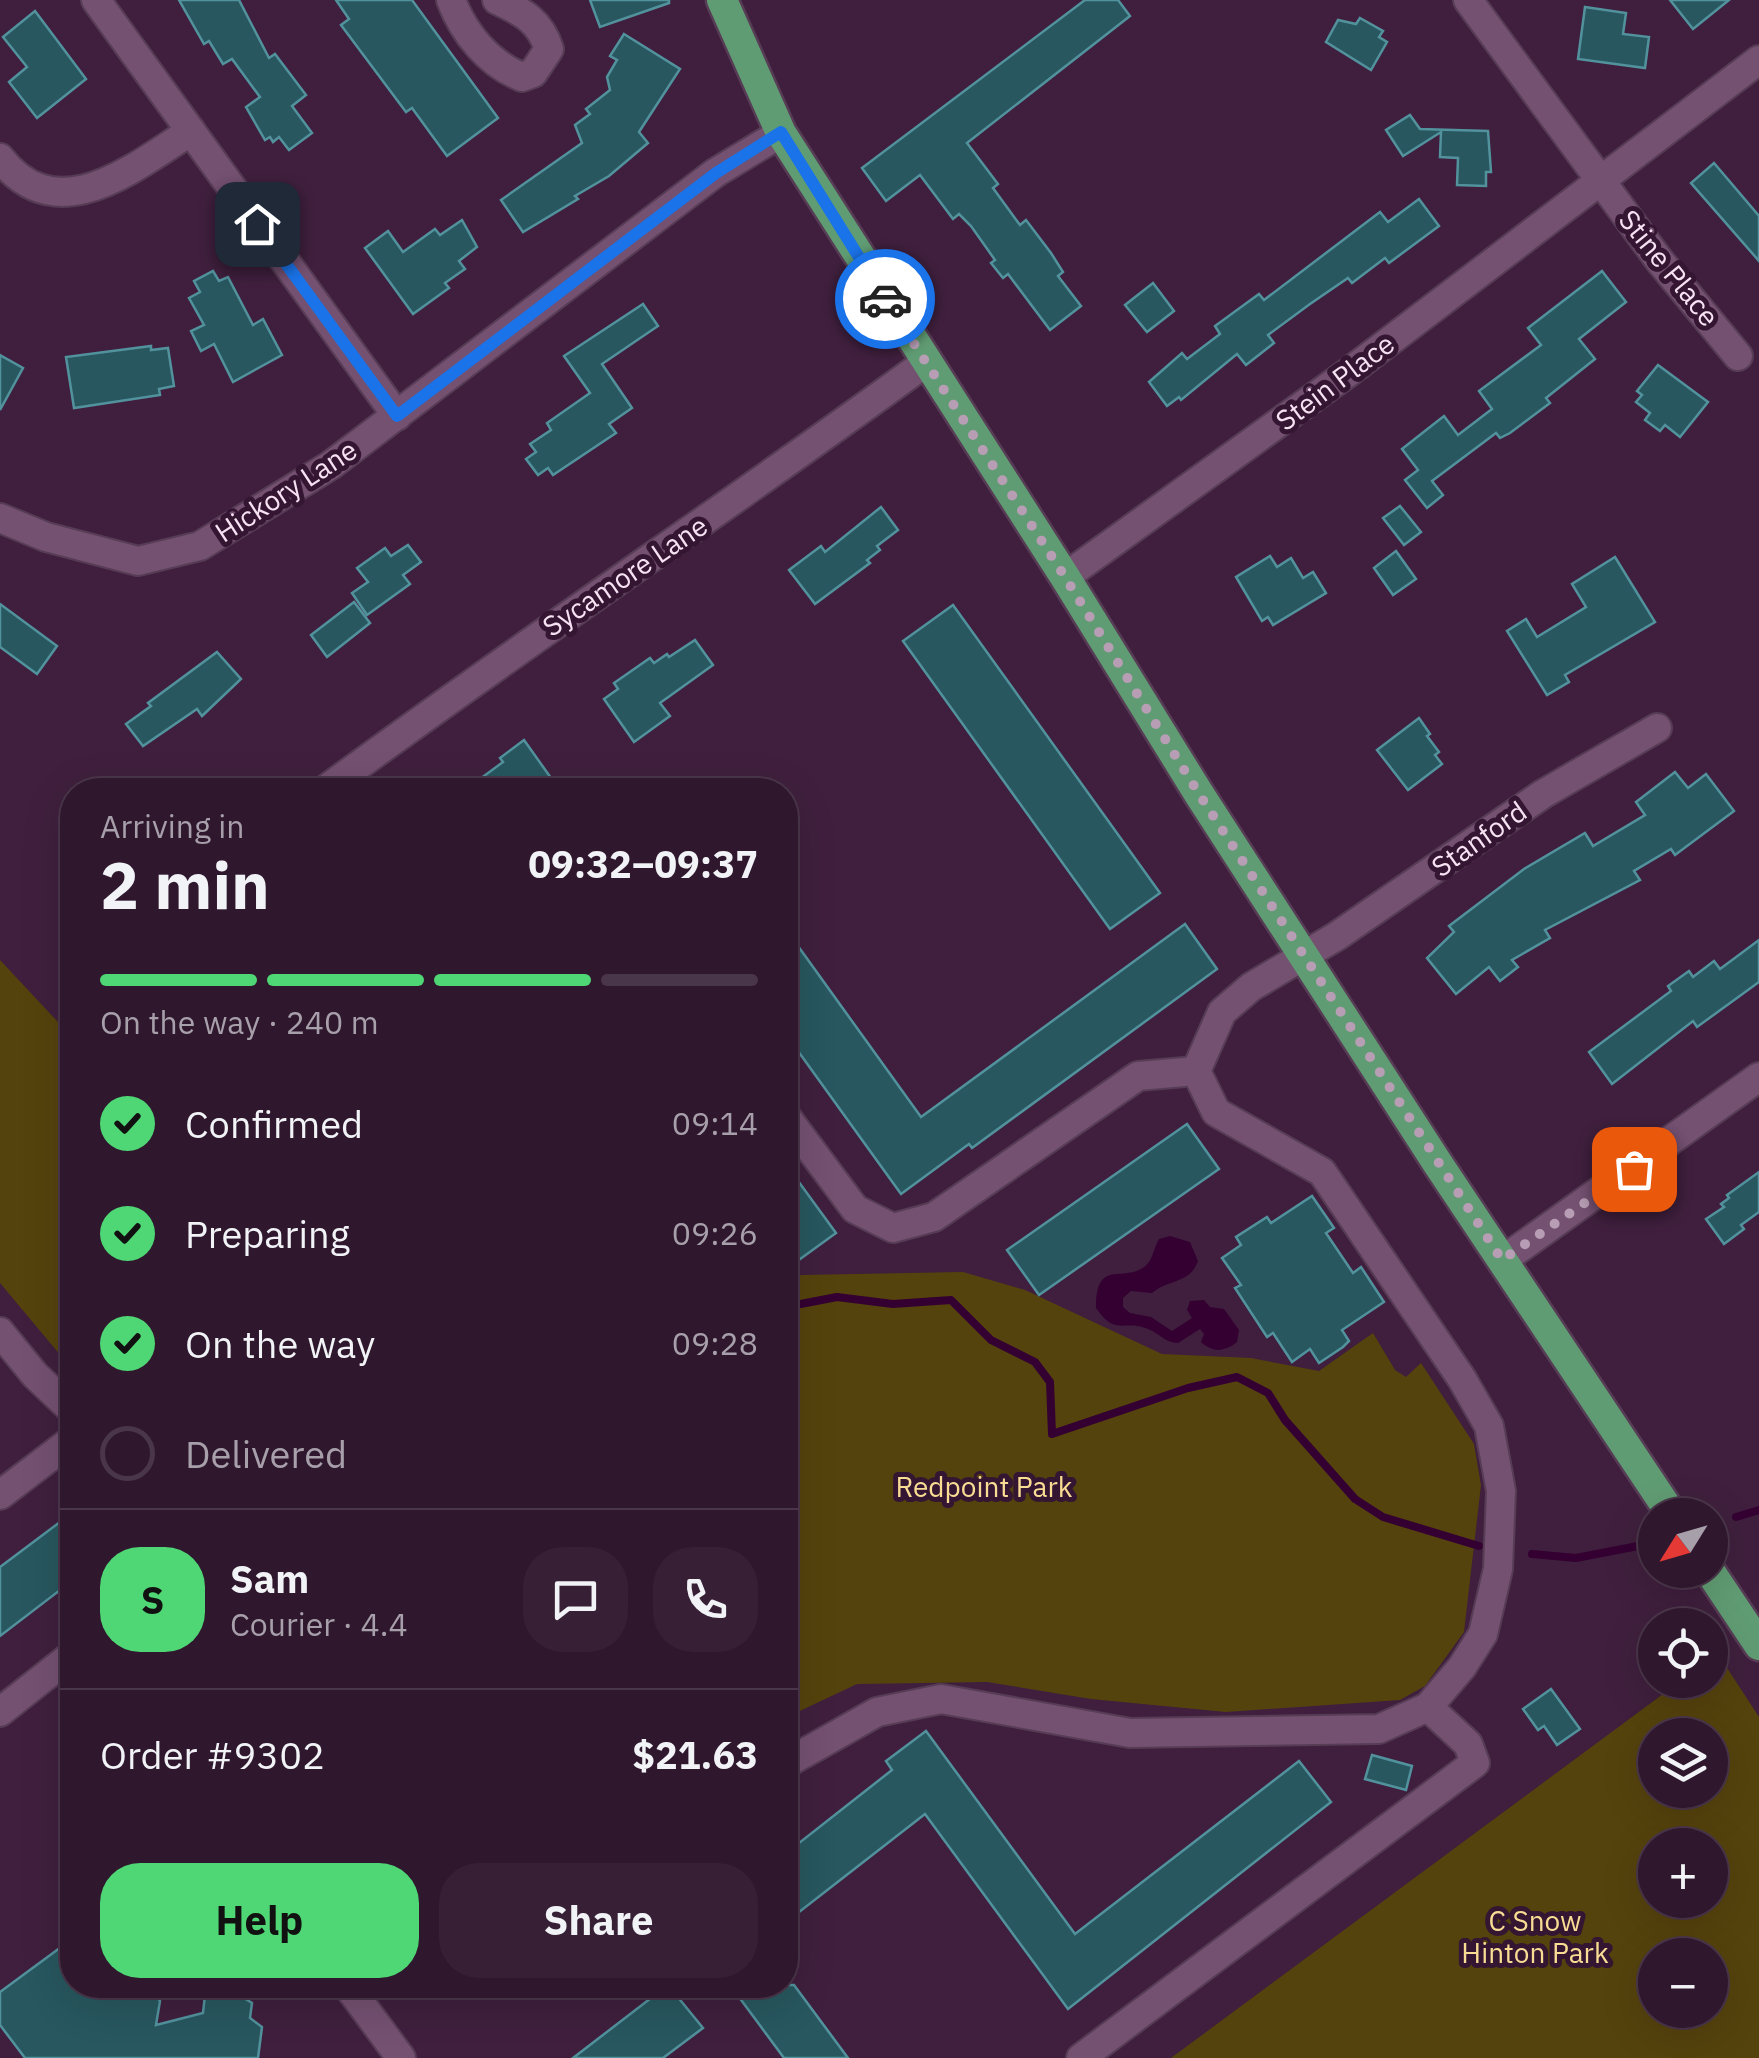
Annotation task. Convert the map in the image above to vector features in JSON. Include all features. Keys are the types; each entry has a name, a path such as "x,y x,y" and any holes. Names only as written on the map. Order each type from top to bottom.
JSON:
{"main road":[{"path":"722,0 781,132 1199,794 1661,1498"},
{"path":"1721,1588 1759,1645"}],"street":[{"path":"96,0 397,416"},
{"path":"451,0 485,54 501,69 522,77 532,73 549,50 546,37 530,16 497,0"},
{"name":"Stine Place","path":"1468,0 1659,260 1738,356"},
{"name":"Stein Place","path":"1065,577 1288,418 1759,60"},
{"path":"0,158 13,176 41,191 72,194 103,183 190,131"},
{"name":"Hickory Lane","path":"0,518 46,537 138,560 200,546 330,465 716,173 781,132"},
{"name":"Sycamore Lane","path":"341,778 496,664 926,363"},
{"name":"Stanford","path":"1196,1071 1222,1012 1250,987 1305,956 1543,794 1656,728"},
{"path":"798,1132 855,1209 893,1228 934,1217 1138,1076 1196,1071 1216,1112 1322,1172 1462,1379 1489,1426 1501,1491 1498,1568 1482,1634 1462,1667 1428,1707 1379,1729 1130,1733 941,1700 877,1712 798,1757"},
{"path":"1502,1260 1603,1192 1759,1077"},
{"path":"0,1332 60,1399"},
{"path":"0,1496 60,1449"},
{"path":"0,1712 60,1664"},
{"path":"1081,2058 1476,1763 1468,1744 1428,1707"},
{"path":"357,1998 401,2058"}],"green space":[{"path":"0,960 60,1024 60,1355 0,1283"},
{"name":"Redpoint Park","path":"963,1272 1025,1290 1162,1354 1251,1358 1319,1371 1373,1333 1395,1370 1406,1377 1421,1363 1474,1444 1481,1485 1464,1632 1425,1686 1400,1700 1226,1712 1091,1699 987,1682 857,1684 798,1712 801,1275"},
{"name":"C Snow Hinton Park","path":"1728,1669 1759,1717 1759,2058 1171,2058 1658,1698 1728,1698"}],"shaded area":[{"path":"1170,1236 1190,1242 1198,1261 1194,1268 1184,1278 1152,1293 1131,1291 1123,1298 1123,1307 1130,1313 1151,1317 1172,1331 1192,1318 1187,1310 1190,1301 1204,1300 1210,1307 1224,1309 1239,1330 1237,1342 1232,1345 1219,1350 1210,1348 1201,1342 1204,1334 1200,1329 1178,1343 1173,1342 1139,1326 1115,1325 1096,1308 1097,1293 1105,1277 1144,1267 1159,1239"}],"building":[{"path":"179,0 239,0 269,58 275,54 306,95 292,106 312,133 289,150 279,137 273,142 270,137 265,140 246,107 260,97 232,59 223,64 209,41 204,44"},
{"path":"336,0 412,0 498,118 447,156 412,108 406,112 341,25 349,19"},
{"path":"590,0 669,0 669,3 600,27"},
{"path":"1085,0 1118,0 1130,16 967,143 998,184 993,188 1020,225 1026,220 1051,253 1063,272 1058,276 1081,306 1050,330 1008,274 1003,278 991,263 995,260 971,226 959,214 953,219 920,175 886,201 862,168"},
{"path":"1670,0 1729,0 1693,29"},
{"path":"1585,7 1626,13 1623,34 1649,37 1645,68 1578,59"},
{"path":"35,11 86,79 37,118 9,82 27,67 3,37"},
{"path":"1360,18 1383,31 1379,37 1387,42 1371,70 1326,42 1338,20 1356,24"},
{"path":"624,34 680,69 639,132 648,143 609,176 575,196 578,199 523,232 501,200 582,143 575,125 590,114 586,109 610,90 607,77 617,60 610,56"},
{"path":"1410,115 1420,129 1488,131 1491,172 1486,172 1486,186 1457,185 1458,158 1440,157 1441,132 1403,156 1386,130"},
{"path":"1714,163 1759,216 1759,261 1691,183"},
{"path":"1419,199 1439,226 1389,263 1385,258 1352,283 1348,278 1310,304 1268,335 1274,343 1246,365 1237,354 1181,400 1179,397 1167,406 1149,382 1182,353 1187,359 1220,334 1215,326 1259,294 1264,300 1380,212 1388,222"},
{"path":"462,220 477,247 459,261 465,269 445,283 449,288 413,314 365,248 388,231 403,252 435,229 440,235"},
{"path":"213,271 219,281 228,277 253,325 263,319 282,355 233,382 214,344 201,351 191,331 204,325 189,298 200,292 194,281"},
{"path":"1602,271 1626,302 1579,339 1595,359 1546,398 1550,403 1510,433 1500,438 1496,433 1432,481 1443,495 1427,508 1405,480 1418,470 1402,449 1444,416 1458,435 1492,409 1479,391 1541,345 1528,328"},
{"path":"1153,283 1174,311 1147,332 1125,305"},
{"path":"643,304 658,326 602,364 632,408 609,424 616,433 553,475 548,468 538,475 526,459 536,452 530,444 551,430 547,423 590,393 564,356"},
{"path":"151,346 151,350 168,348 174,386 159,389 160,395 74,408 66,357"},
{"path":"0,355 23,368 0,410"},
{"path":"1658,365 1708,402 1680,437 1665,425 1660,431 1645,420 1650,413 1636,402 1642,395 1637,391"},
{"path":"1400,506 1421,532 1404,545 1383,518"},
{"path":"881,507 898,530 877,546 880,550 867,560 870,563 815,604 789,570 821,546 825,552"},
{"path":"408,545 421,562 403,575 410,584 367,615 352,593 368,582 357,568 385,548 391,556"},
{"path":"1396,551 1416,579 1393,595 1374,568"},
{"path":"1270,556 1277,567 1291,558 1303,578 1313,572 1326,593 1273,625 1268,617 1262,621 1236,577"},
{"path":"1615,557 1655,622 1565,675 1569,682 1547,695 1507,631 1526,619 1537,637 1586,607 1572,584"},
{"path":"354,602 370,623 327,657 311,635"},
{"path":"0,604 57,646 37,674 0,647"},
{"path":"953,605 1160,893 1110,929 903,641"},
{"path":"695,640 713,665 660,703 670,716 634,742 604,699 618,689 614,683 650,658 654,663 667,654 669,657"},
{"path":"217,652 241,679 202,716 197,709 143,746 126,724"},
{"path":"1419,718 1442,764 1408,790 1377,750"},
{"path":"524,740 551,778 481,778 503,762 500,758"},
{"path":"1675,772 1688,788 1706,774 1734,811 1675,855 1671,849 1634,871 1640,880 1545,930 1550,938 1512,960 1518,967 1500,981 1489,967 1456,994 1427,958 1454,932 1449,926 1524,869 1585,833 1593,846 1645,815 1636,802"},
{"path":"1185,924 1217,969 972,1148 969,1144 901,1194 798,1051 798,946 921,1117"},
{"path":"1759,940 1759,982 1697,1027 1693,1021 1612,1084 1589,1052 1671,991 1668,986 1689,971 1693,977 1714,961 1720,969"},
{"path":"1187,1124 1219,1169 1039,1295 1007,1250"},
{"path":"1759,1172 1759,1212 1724,1244 1706,1219 1724,1207 1721,1204 1729,1198 1727,1195"},
{"path":"798,1181 836,1233 798,1261"},
{"path":"1312,1196 1334,1228 1326,1233 1353,1273 1361,1267 1384,1302 1342,1330 1349,1341 1319,1363 1310,1349 1292,1362 1273,1333 1267,1337 1235,1288 1241,1285 1222,1258 1241,1245 1236,1237 1267,1217 1271,1223"},
{"path":"60,1522 60,1590 0,1636 0,1567"},
{"path":"1551,1689 1580,1729 1557,1745 1544,1726 1538,1730 1523,1709"},
{"path":"926,1731 1075,1934 1299,1761 1331,1802 1068,2009 925,1814 798,1913 798,1844 892,1770 886,1761"},
{"path":"1372,1755 1412,1766 1406,1790 1365,1779"},
{"path":"60,1948 60,1998 158,1998 156,2025 203,2013 205,1998 244,1998 252,2003 250,2018 262,2027 258,2058 25,2058 0,2025 0,1992"},
{"path":"798,1990 848,2058 784,2058 740,1998 798,1998"},
{"path":"651,1998 679,1998 703,2028 663,2058 573,2058"}],"waterway":[{"path":"798,1304 837,1297 893,1304 951,1300 991,1340 1035,1362 1050,1382 1052,1434 1188,1388 1237,1377 1268,1393 1285,1420 1355,1499 1383,1517 1479,1546"},
{"path":"1736,1517 1759,1510"},
{"path":"1532,1554 1576,1558 1638,1546"}],"way so far":[{"path":"885,299 1065,577 1199,794 1502,1260 1634,1169"}],"route":[{"path":"257,224 397,416 716,173 781,132 885,299"}]}
